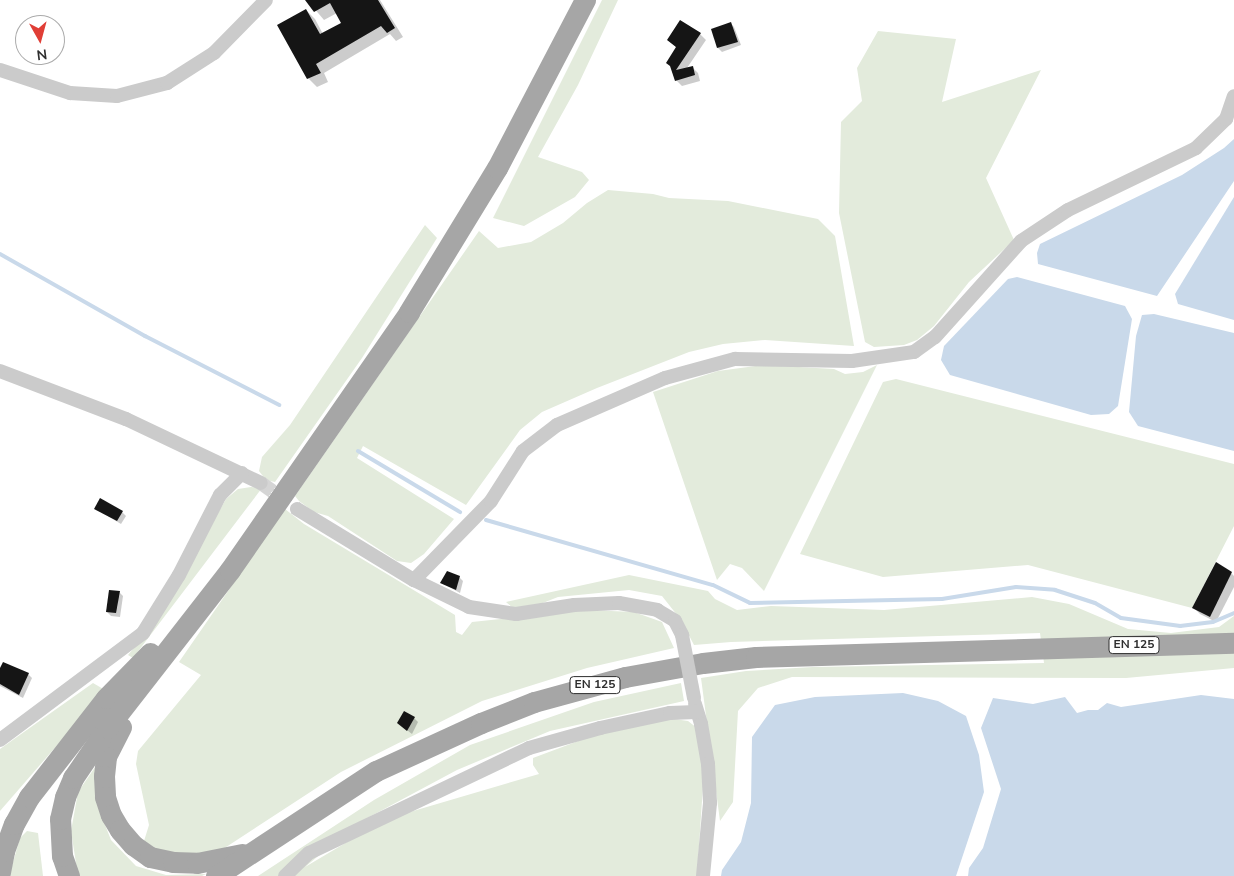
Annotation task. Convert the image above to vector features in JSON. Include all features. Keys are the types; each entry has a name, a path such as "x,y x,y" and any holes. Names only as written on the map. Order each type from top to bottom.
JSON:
{"main road":[{"path":"69,876 61,848 60,819 65,797 73,778 107,728 230,570 271,508 374,364 458,234 497,168 585,0"},
{"path":"56,876 47,835 49,813 63,773 86,737 195,595 271,508"},
{"path":"185,627 126,718 106,757 104,776 106,797 111,815 120,830 133,845 150,857 174,862 197,863 255,851"},
{"name":"EN 125","path":"216,876 376,771 534,702 625,677 756,656 1234,643"},
{"path":"0,872 4,850 14,824 29,797 106,698 150,653"},
{"name":"EN 125","path":"238,876 442,741"}],"street":[{"path":"0,70 70,93 116,96 159,86 167,83 214,53 266,0"},
{"path":"414,580 491,501 523,451 557,425 665,378 735,359 852,361 914,352 935,337 1021,241 1068,210 1196,148 1226,119 1234,96"},
{"path":"0,371 126,419 261,483"},
{"path":"0,740 143,634 179,575 220,495 242,474"},
{"path":"297,509 414,580 469,607 516,614 574,605 619,603 657,610 675,621 682,635 707,756 710,804 703,876"},
{"path":"285,876 309,853 529,748 600,728 670,713 695,705"}],"green space":[{"path":"602,0 618,0 578,85 538,157 582,172 589,180 575,197 524,226 493,218"},
{"path":"878,31 956,39 942,102 1041,70 986,178 1014,240 969,282 934,326 917,340 904,345 874,347 865,342 839,213 841,122 862,101 857,68"},
{"path":"608,190 653,194 669,198 728,201 818,219 835,236 854,346 765,340 723,344 689,352 597,388 542,412 520,430 466,505 363,446 357,458 454,519 424,554 411,563 397,561 328,516 314,512 299,501 295,496 479,231 498,248 531,242 563,223 587,203"},
{"path":"425,225 437,238 362,358 275,482 266,480 259,471 262,457 290,425"},
{"path":"763,365 834,369 845,374 863,372 877,365 764,591 742,568 730,564 717,580 653,392 718,371"},
{"path":"896,379 1234,464 1234,526 1192,608 1028,565 883,577 800,554 883,382"},
{"path":"262,488 133,658 128,655 153,626 226,499 238,489"},
{"path":"285,509 304,524 455,615 456,632 462,635 472,622 588,610 634,612 662,622 674,648 587,668 482,701 341,772 217,853 184,856 160,851 144,841 149,825 136,764 138,751 201,675 179,662"},
{"path":"629,575 708,591 715,599 737,610 771,606 884,610 1032,597 1069,604 1128,629 1171,633 1219,627 1234,616 1234,668 1126,678 792,677 758,688 738,711 733,802 720,821 701,678 746,671 813,667 1044,663 1040,633 731,642 694,645 681,620 662,596 629,590 558,597 525,610 513,608 506,602"},
{"path":"93,683 105,690 0,811 0,749"},
{"path":"681,683 684,701 550,731 457,770 358,823 305,867 354,838 403,814 539,774 533,765 533,758 589,737 659,719 674,719 688,721 697,728 704,771 697,876 258,876 374,800 470,745 594,702"},
{"path":"100,760 102,817 111,840 136,866 166,875 206,874 202,876 78,876 71,831 78,792"},
{"path":"27,831 38,833 43,876 9,876 20,838"}],"water":[{"path":"1234,139 1234,181 1157,296 1038,264 1037,253 1040,244 1182,175 1224,148"},
{"path":"1234,197 1234,320 1178,304 1175,294"},
{"path":"1017,277 1125,306 1132,319 1118,406 1109,414 1091,415 950,375 941,360 944,346 1008,279"},
{"path":"1154,314 1234,333 1234,451 1138,426 1129,412 1136,336 1142,315"},
{"path":"903,693 938,701 966,716 979,755 984,792 956,876 721,876 722,870 741,842 751,803 752,737 775,705 815,697"},
{"path":"1201,695 1234,699 1234,876 968,876 969,868 983,848 1001,789 981,728 993,698 1033,704 1065,697 1077,713 1098,710 1107,703 1121,707"}],"building":[{"path":"305,0 378,0 395,28 387,33 381,26 316,64 321,73 307,79 277,25 306,9 320,34 341,23 330,3 314,12"},
{"path":"680,20 701,33 676,70 693,66 695,75 675,81 670,66 666,63 676,47 667,40"},
{"path":"731,22 738,42 717,48 711,29"},
{"path":"100,498 123,511 117,521 94,509"},
{"path":"1216,562 1232,572 1210,617 1192,608"},
{"path":"447,571 460,576 456,590 440,583"},
{"path":"109,590 120,591 116,613 106,612"},
{"path":"3,662 29,673 19,695 0,684 0,668"},
{"path":"404,711 415,717 407,731 397,723"}],"waterway":[{"path":"0,254 145,336 279,405"},
{"path":"358,451 460,512"},
{"path":"486,520 713,585 750,603 942,599 1016,587 1055,590 1095,603 1121,618 1180,626 1213,622 1234,613"}],"tunnel":[{"path":"261,483 297,509"}]}
